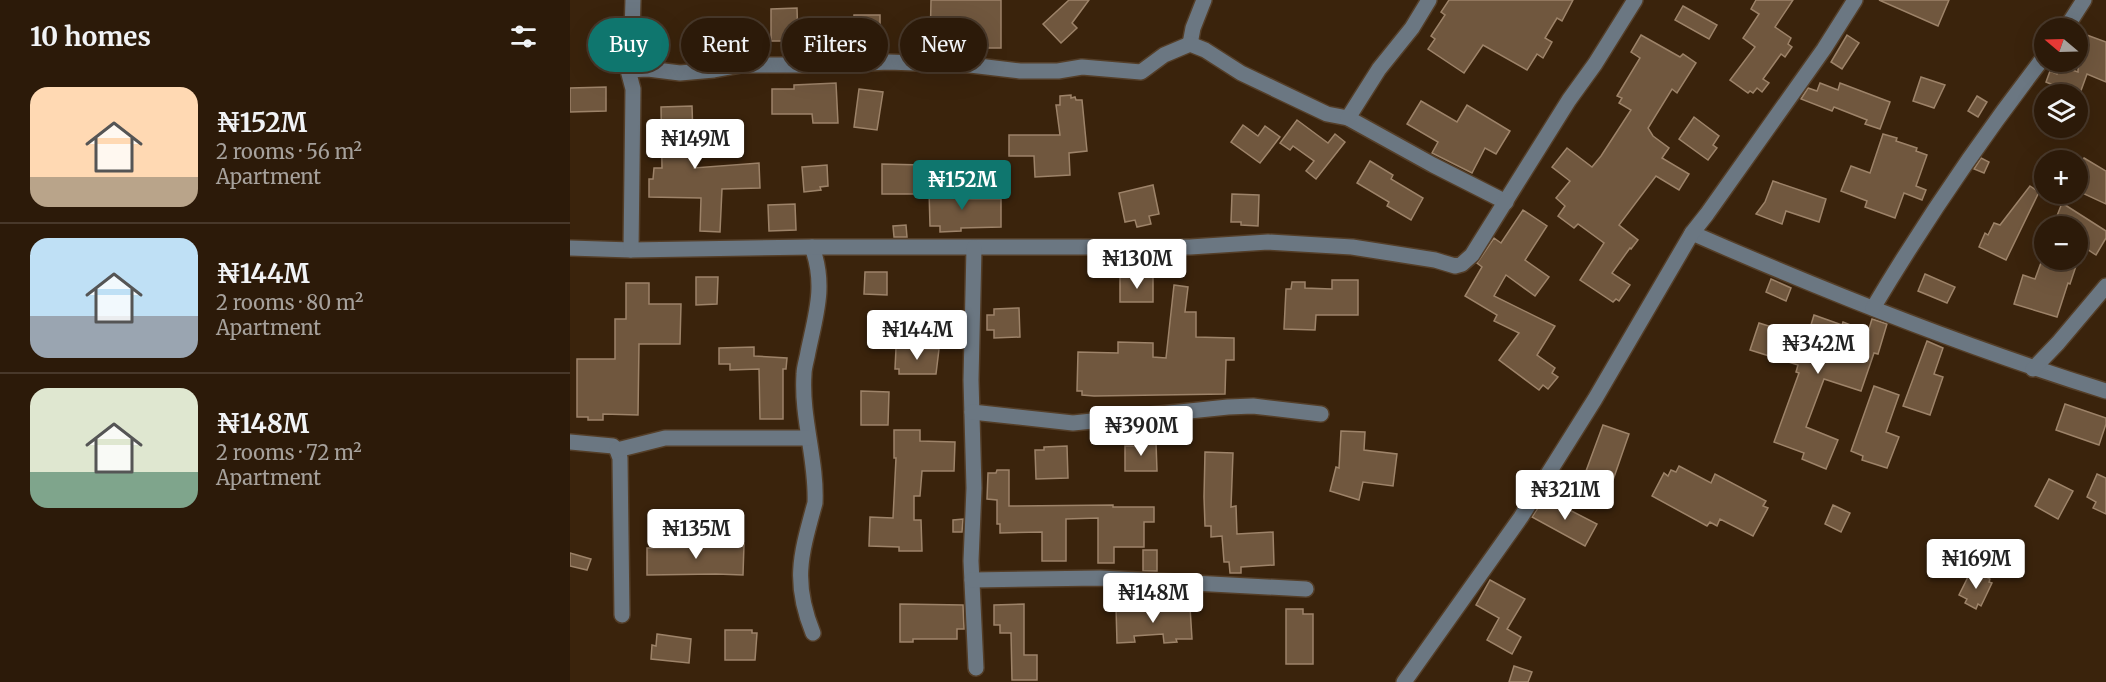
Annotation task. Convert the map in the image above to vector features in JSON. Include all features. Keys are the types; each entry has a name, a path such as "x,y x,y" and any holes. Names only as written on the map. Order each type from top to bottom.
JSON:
{"street":[{"path":"632,18 633,0"},
{"path":"1190,44 1204,0"},
{"path":"1348,117 1378,69 1412,28 1429,0"},
{"path":"570,248 631,250 812,247 1190,248 1268,242 1352,247 1435,260 1455,266 1462,264 1472,255 1635,0"},
{"path":"1404,682 1521,517 1692,233 1824,49 1855,0"},
{"path":"2072,18 2084,0"},
{"path":"669,72 714,70 741,65 888,62 970,65 1020,71 1058,71 1082,67 1141,72 1164,55 1190,44 1205,50 1241,73 1326,114 1348,117 1433,165 1506,202"},
{"path":"1873,308 1908,249 1986,134 2034,70"},
{"path":"629,72 633,89 631,250"},
{"path":"1692,233 1811,285 1925,330 2033,369 2106,392"},
{"path":"812,247 819,266 820,294 804,370 808,438 815,477 815,503 800,566 804,608 813,633"},
{"path":"974,248 971,380 974,489 972,580 976,668"},
{"path":"2033,369 2106,286"},
{"path":"972,412 1073,423 1228,406 1253,406 1321,414"},
{"path":"617,450 665,438 808,438"},
{"path":"570,442 608,445 617,450 620,458 622,615"},
{"path":"972,580 1100,578 1306,589"}],"building":[{"path":"931,0 1001,0 1001,48 987,48 987,18 931,18"},
{"path":"1069,0 1089,0 1072,23 1077,28 1061,43 1043,24"},
{"path":"1449,0 1573,0 1562,21 1557,18 1545,38 1552,42 1543,58 1537,54 1527,70 1483,45 1464,73 1428,49 1435,39 1431,36 1445,15 1441,12"},
{"path":"1756,0 1793,0 1775,27 1791,38 1788,44 1792,47 1785,57 1781,54 1763,79 1769,83 1762,92 1757,88 1753,93 1750,91 1748,93 1730,80 1755,47 1743,38 1759,14 1751,9"},
{"path":"1879,0 1949,0 1938,26"},
{"path":"1683,6 1717,25 1709,39 1675,20"},
{"path":"797,8 797,18 782,18 782,41 771,41 771,9"},
{"path":"854,15 880,15 880,18 854,18"},
{"path":"1641,35 1680,57 1683,54 1696,63 1677,93 1672,89 1648,128 1653,136 1669,148 1662,158 1689,174 1679,190 1656,176 1619,225 1638,240 1612,273 1630,285 1619,301 1616,299 1613,302 1580,280 1604,243 1578,224 1574,228 1558,216 1565,206 1556,198 1570,181 1552,167 1567,148 1592,167 1601,156 1631,110 1619,103 1622,98 1617,96 1640,58 1631,52"},
{"path":"1847,35 1859,43 1842,69 1831,62"},
{"path":"2088,35 2106,42 2106,82 2087,74 2083,84 2046,82 2050,72 2057,74 2058,72 2088,72"},
{"path":"1921,77 1945,85 1934,108 1913,101"},
{"path":"836,83 838,123 813,123 812,114 772,114 772,89 794,89 794,85"},
{"path":"1820,83 1838,90 1840,83 1890,102 1880,129 1865,124 1867,120 1834,107 1832,111 1801,99 1808,88 1817,91"},
{"path":"606,87 606,111 570,112 570,88"},
{"path":"859,89 883,92 877,130 854,127"},
{"path":"1071,95 1071,98 1082,100 1087,151 1069,153 1070,175 1035,177 1034,156 1009,156 1009,135 1060,135 1056,105 1060,105 1060,96"},
{"path":"1977,96 1987,102 1978,117 1968,111"},
{"path":"1421,101 1457,122 1467,105 1510,131 1496,154 1485,148 1472,173 1432,153 1438,142 1407,124"},
{"path":"692,106 694,168 759,163 760,188 722,189 720,232 700,231 701,198 649,197 649,179 653,179 654,168 662,168 661,107"},
{"path":"1694,117 1719,136 1713,145 1717,148 1708,160 1679,139"},
{"path":"1297,120 1328,143 1335,134 1345,142 1316,179 1306,171 1314,161 1293,146 1290,150 1280,143"},
{"path":"1243,125 1258,136 1265,126 1280,137 1260,163 1231,142"},
{"path":"1883,134 1897,138 1896,141 1917,148 1916,151 1927,155 1916,186 1926,190 1922,200 1904,193 1895,218 1865,207 1867,201 1841,191 1851,166 1870,173"},
{"path":"1981,158 1989,162 1984,173 1974,169"},
{"path":"2088,160 2106,171 2106,204 2088,196"},
{"path":"1370,161 1393,175 1391,179 1423,198 1411,220 1387,206 1389,202 1357,183"},
{"path":"882,164 923,165 922,194 882,194"},
{"path":"827,165 828,186 820,187 821,190 804,192 802,167"},
{"path":"1773,181 1826,199 1819,222 1786,211 1782,224 1756,214 1765,202"},
{"path":"1153,185 1159,214 1149,216 1151,224 1137,227 1135,220 1125,222 1119,193"},
{"path":"2030,186 2034,189 2034,202 2006,260 1979,247 1985,233 1988,235 1994,223 2000,225"},
{"path":"960,189 960,199 1001,199 1001,227 961,228 961,231 940,232 940,226 930,226 929,190"},
{"path":"1232,194 1259,195 1258,226 1231,222"},
{"path":"795,204 796,230 769,231 768,205"},
{"path":"2064,204 2082,216 2057,216"},
{"path":"1523,210 1547,226 1525,260 1549,277 1535,296 1506,275 1494,296 1555,326 1537,355 1555,368 1552,373 1558,377 1548,389 1543,385 1539,390 1499,360 1519,333 1494,321 1497,315 1465,296 1482,267 1477,263 1494,238 1501,243"},
{"path":"2088,220 2106,231 2106,238 2096,255 2088,250"},
{"path":"906,225 907,237 894,237 893,226"},
{"path":"2038,270 2075,270 2057,317 2014,304 2023,275 2035,279"},
{"path":"865,272 887,272 887,295 864,294"},
{"path":"1925,274 1955,287 1947,303 1918,291"},
{"path":"696,277 718,277 717,304 696,305"},
{"path":"1120,277 1153,277 1153,302 1120,302"},
{"path":"1771,279 1791,288 1786,301 1766,292"},
{"path":"1332,280 1358,280 1358,315 1316,315 1315,330 1284,329 1286,289 1291,289 1292,282 1305,282 1305,288 1332,289"},
{"path":"626,283 649,283 649,304 681,304 680,344 639,344 638,415 603,414 603,420 577,417 577,359 615,359 615,319 626,319"},
{"path":"1174,285 1188,287 1185,312 1196,312 1196,337 1234,338 1234,360 1226,360 1225,394 1094,396 1082,395 1082,391 1077,391 1078,352 1118,353 1118,342 1153,343 1153,357 1166,358"},
{"path":"1019,308 1020,337 994,338 994,330 987,330 987,315 994,315 994,309"},
{"path":"1814,315 1842,325 1843,322 1868,332 1872,319 1887,324 1878,354 1874,353 1861,391 1824,379 1806,427 1838,440 1826,469 1802,459 1804,453 1774,442 1799,373 1796,372 1798,365 1750,350 1759,323 1807,338"},
{"path":"1927,341 1943,348 1934,374 1943,377 1930,415 1903,406"},
{"path":"754,347 754,356 787,358 786,369 783,369 783,419 760,419 759,369 730,370 730,364 719,364 719,348"},
{"path":"896,348 939,349 936,374 899,374 899,369 895,369"},
{"path":"1874,386 1899,395 1886,432 1899,437 1887,468 1862,460 1863,456 1851,451"},
{"path":"861,391 889,392 888,425 861,425"},
{"path":"2065,404 2106,418 2099,445 2056,430"},
{"path":"1603,425 1629,434 1613,480 1586,471"},
{"path":"894,430 920,430 920,441 955,442 954,471 922,471 920,496 914,496 914,520 921,520 922,551 899,551 899,547 869,546 870,517 893,518 896,458 894,458"},
{"path":"1341,431 1365,432 1364,450 1397,454 1393,486 1363,482 1359,500 1330,491 1336,467 1339,468"},
{"path":"1140,441 1156,442 1157,471 1125,471 1125,446 1140,446"},
{"path":"1067,446 1068,478 1036,479 1035,450 1044,450 1044,447"},
{"path":"1205,452 1233,453 1231,507 1236,506 1237,534 1273,532 1274,565 1241,567 1241,573 1230,573 1229,562 1224,562 1222,536 1211,537 1211,526 1205,526"},
{"path":"1679,466 1711,483 1715,474 1766,501 1763,506 1768,508 1753,536 1720,519 1717,526 1710,522 1707,526 1652,496 1664,473 1668,476 1671,470 1676,472"},
{"path":"997,470 1009,470 1009,506 1154,507 1154,522 1144,522 1144,547 1114,547 1114,563 1098,563 1098,518 1066,519 1066,561 1042,561 1042,532 1000,533 1000,524 997,524 997,500 987,499 988,473 996,473"},
{"path":"2097,474 2106,478 2106,514 2093,508 2096,502 2087,497"},
{"path":"2049,479 2073,491 2058,519 2035,506"},
{"path":"1547,494 1557,500 1556,503 1597,524 1585,546 1532,517"},
{"path":"1833,505 1850,513 1841,532 1825,524"},
{"path":"963,519 962,532 953,532 953,520"},
{"path":"717,544 744,544 743,575 647,575 647,548 717,547"},
{"path":"1143,550 1157,550 1157,571 1143,571"},
{"path":"570,553 591,559 587,570 570,566"},
{"path":"1970,573 1979,577 1980,573 1992,583 1981,606 1978,604 1976,609 1965,603 1967,599 1959,595"},
{"path":"1490,580 1525,599 1507,629 1521,637 1512,654 1487,640 1499,618 1476,605"},
{"path":"900,604 963,605 964,629 957,629 957,639 913,639 913,642 900,642"},
{"path":"1024,604 1024,655 1037,655 1037,680 1012,680 1011,633 1000,633 1000,625 994,625 994,605"},
{"path":"1116,607 1133,607 1133,609 1140,610 1190,607 1192,639 1176,639 1177,642 1164,643 1163,634 1134,636 1135,642 1117,643"},
{"path":"1286,609 1303,609 1303,614 1313,614 1313,664 1286,664"},
{"path":"725,630 752,630 752,633 757,633 755,660 725,660"},
{"path":"657,634 691,639 689,663 651,659 652,645 656,646"},
{"path":"1514,666 1532,672 1528,682 1509,682"}]}
